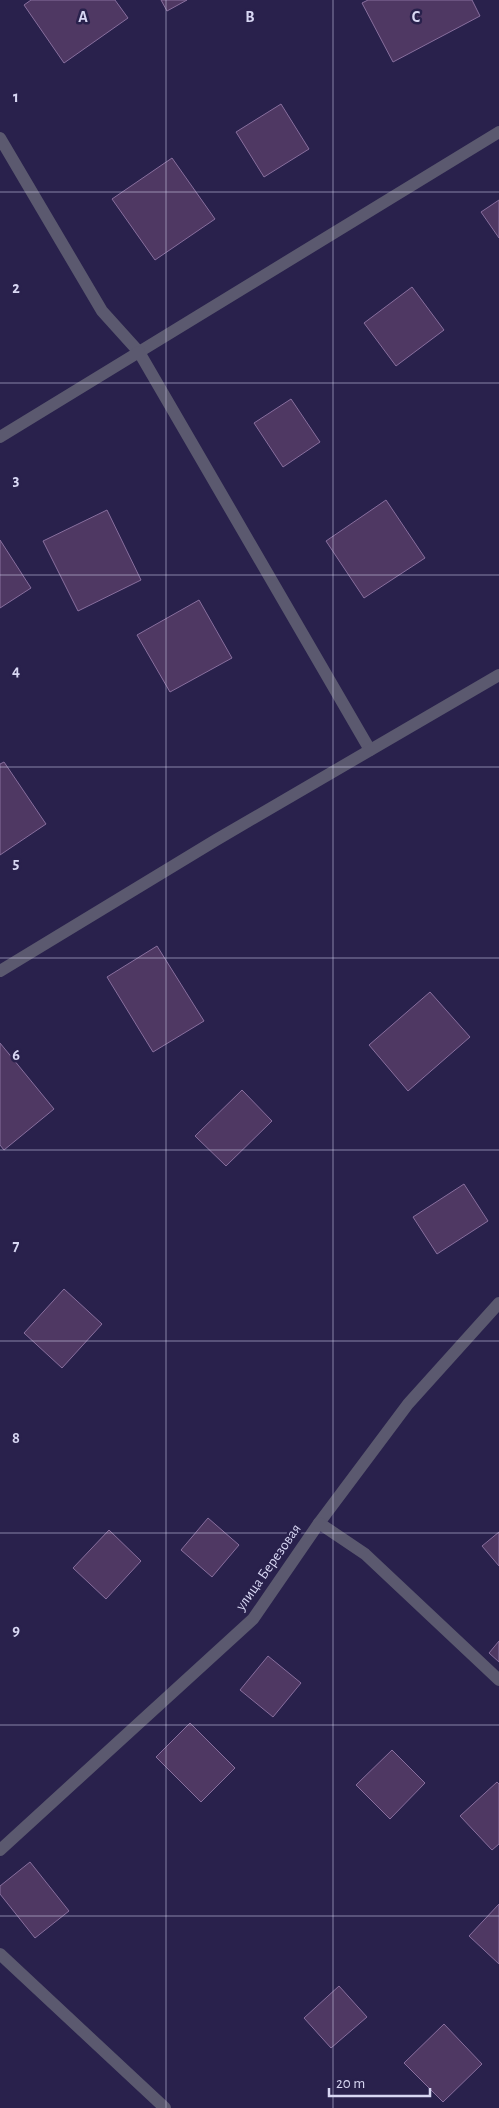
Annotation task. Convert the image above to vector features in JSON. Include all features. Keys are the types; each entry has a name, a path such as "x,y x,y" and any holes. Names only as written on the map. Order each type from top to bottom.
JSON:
{"street":[{"path":"0,437 499,132"},
{"path":"0,138 102,311 139,352 370,750"},
{"path":"0,971 499,675"},
{"path":"319,1523 408,1404 499,1303"},
{"name":"улица Березовая","path":"0,1850 253,1619 319,1523 365,1554 499,1680"},
{"path":"0,1954 165,2108"}],"building":[{"path":"31,0 115,0 128,18 64,63 24,5"},
{"path":"161,0 187,0 167,11"},
{"path":"368,0 472,0 480,16 393,62 362,3"},
{"path":"281,104 309,149 264,177 236,132"},
{"path":"172,158 215,219 155,260 112,199"},
{"path":"499,200 499,238 481,212"},
{"path":"412,287 444,330 396,366 364,323"},
{"path":"291,399 320,442 283,467 254,423"},
{"path":"386,500 425,558 364,598 326,541"},
{"path":"107,510 141,580 78,611 43,541"},
{"path":"0,540 31,588 0,608"},
{"path":"199,600 232,658 170,692 137,635"},
{"path":"4,762 46,824 0,855 0,764"},
{"path":"157,946 204,1021 153,1052 107,977"},
{"path":"430,992 470,1037 408,1091 369,1045"},
{"path":"0,1043 54,1109 4,1150 0,1145"},
{"path":"242,1090 272,1121 226,1166 195,1136"},
{"path":"464,1184 488,1221 437,1254 413,1217"},
{"path":"64,1289 102,1324 62,1368 24,1333"},
{"path":"208,1518 239,1545 212,1577 181,1550"},
{"path":"109,1530 141,1561 106,1599 73,1568"},
{"path":"499,1532 499,1566 482,1546"},
{"path":"499,1641 499,1662 489,1653"},
{"path":"268,1656 301,1683 273,1717 240,1690"},
{"path":"190,1723 235,1768 201,1802 156,1757"},
{"path":"392,1750 425,1783 390,1819 356,1785"},
{"path":"497,1782 499,1784 499,1844 492,1850 460,1816"},
{"path":"30,1862 69,1911 35,1938 0,1894 0,1886"},
{"path":"499,1904 499,1964 469,1936"},
{"path":"339,1986 367,2017 331,2048 304,2018"},
{"path":"444,2024 482,2064 443,2102 404,2063"}]}
